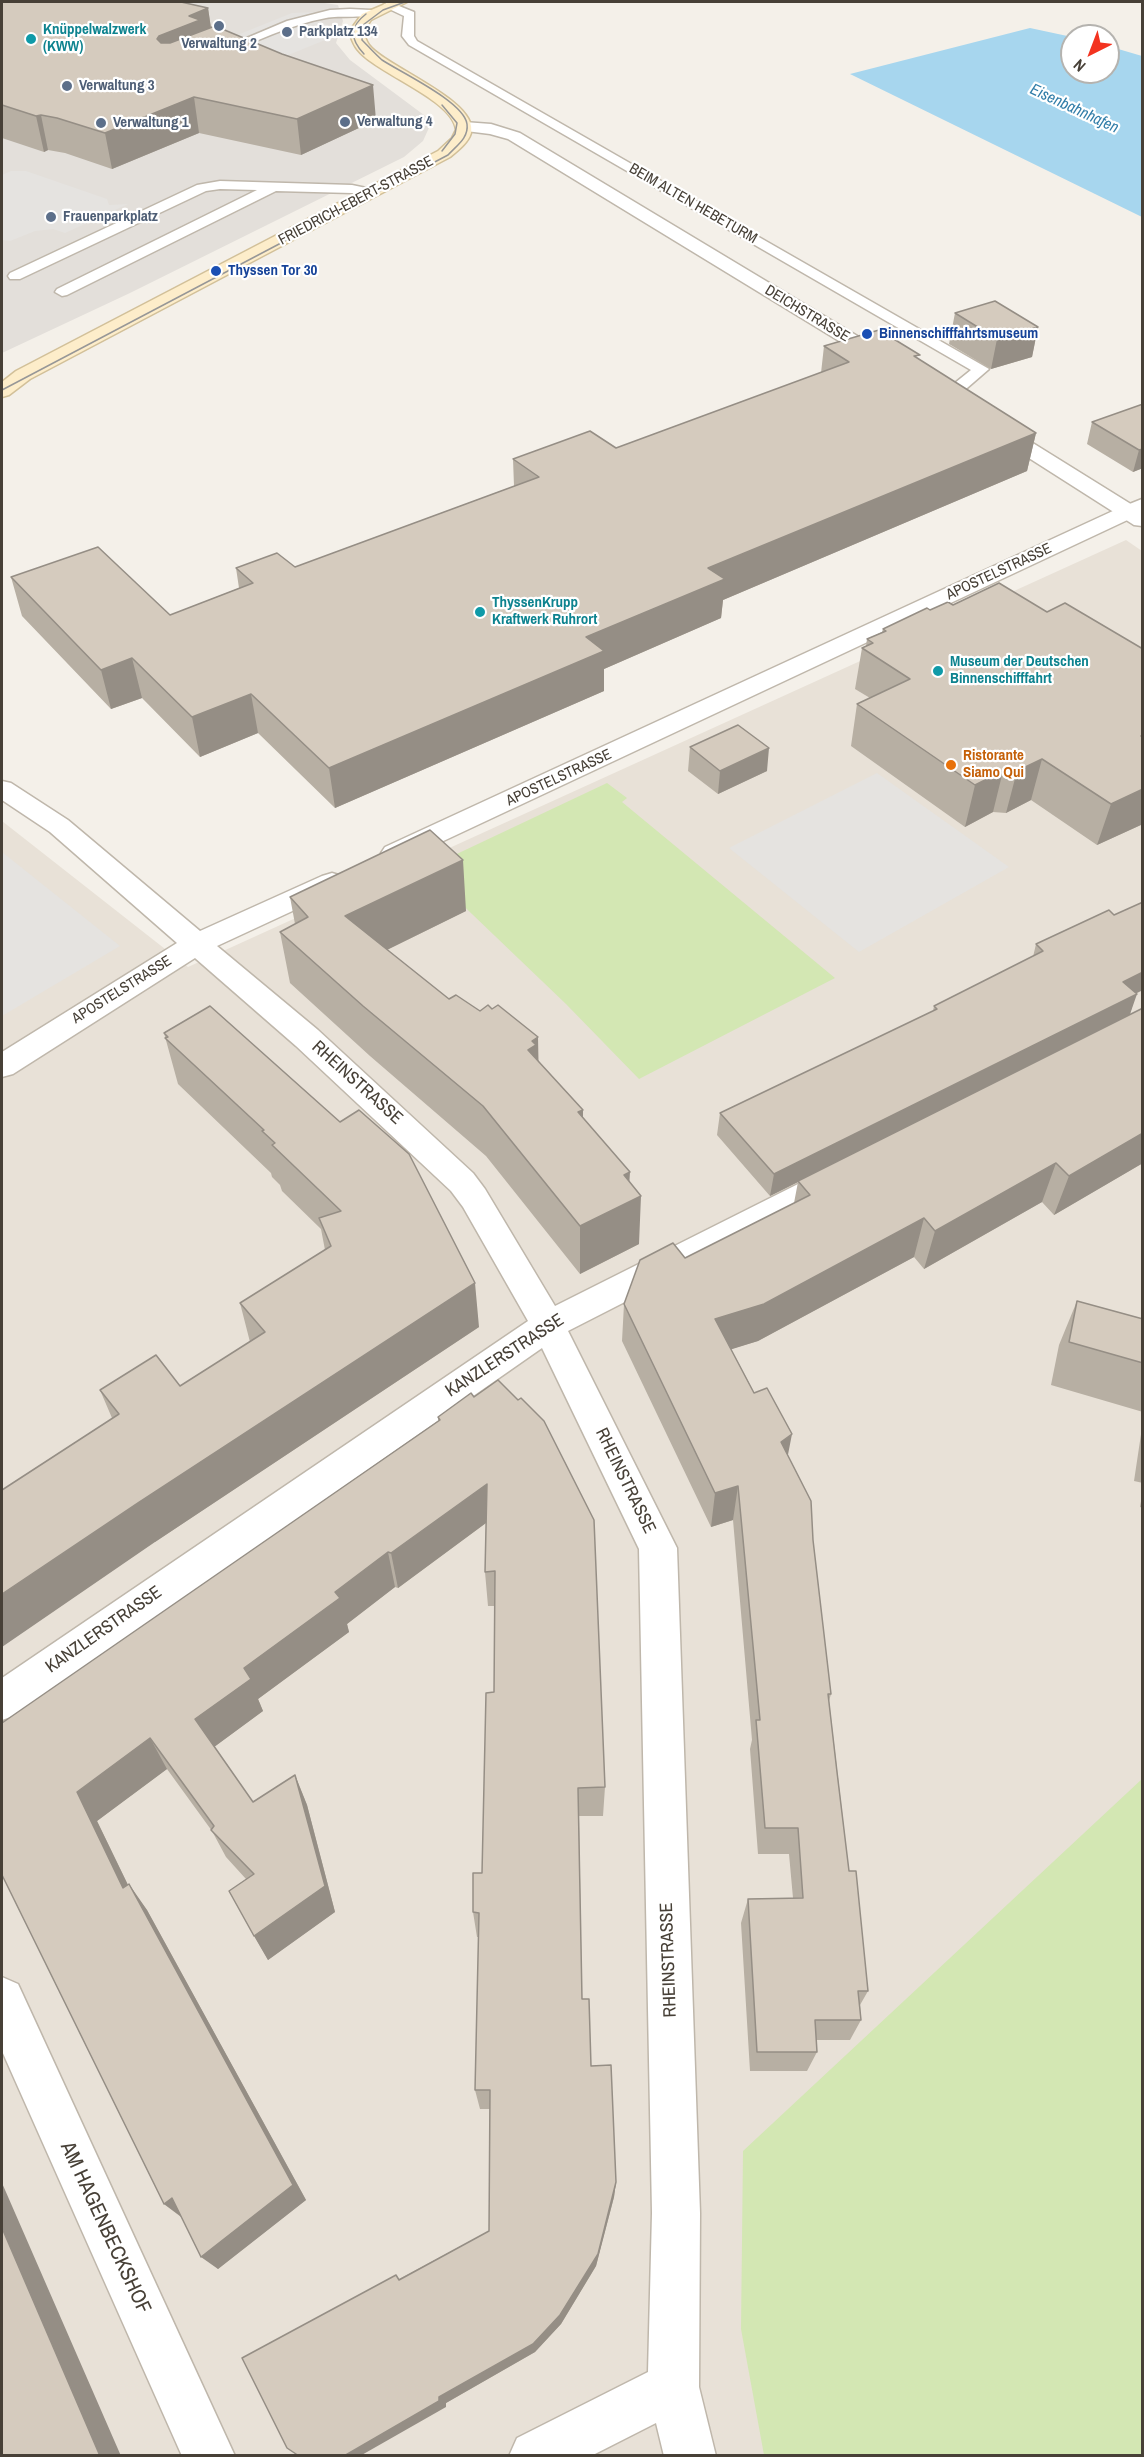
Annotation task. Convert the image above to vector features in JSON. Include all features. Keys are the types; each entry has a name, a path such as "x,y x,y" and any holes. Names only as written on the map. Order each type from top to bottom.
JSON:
{"main road":[{"path":"395,3 371,13 361,21 356,29 356,38 362,47 448,105 460,116 464,127"},
{"name":"FRIEDRICH-EBERT-STRASSE","path":"2,392 24,375 444,154 460,141 464,127"},
{"name":"FRIEDRICH-EBERT-STRASSE","path":"2,381 24,375"}],"street":[{"name":"DEICHSTRASSE","path":"464,127 492,129 514,136 906,373"},
{"path":"926,386 1138,512"},
{"name":"APOSTELSTRASSE","path":"2,1066 196,944 1138,512"},
{"name":"RHEINSTRASSE","path":"2,789 59,826 307,1038 462,1182 548,1325 658,1548 676,2213 674,2387 690,2456"},
{"name":"KANZLERSTRASSE","path":"2,1701 548,1325 867,1164"},
{"name":"AM HAGENBECKSHOF","path":"2,2000 209,2456"},
{"path":"535,2456 674,2387"}],"lane":[{"name":"BEIM ALTEN HEBETURM","path":"395,3 410,14 408,36 413,43 981,369 946,398"},
{"path":"200,60 309,17 351,10 371,13"},
{"path":"15,276 202,188 220,185 351,189 371,193"},
{"path":"62,292 275,187"}],"shaded area":[{"path":"2,2 318,2 338,5 343,21 336,43 350,60 432,121 423,141 404,157 130,293 2,353"},
{"name":"Parkplatz 134","path":"292,13 322,14 321,22 331,27 330,38 276,60 215,44"},
{"name":"Frauenparkplatz","path":"11,171 26,171 107,199 109,205 128,204 65,233 53,229 35,231 10,241 2,240 2,175"},
{"path":"1126,540 1142,551 1142,2455 2,2455 2,821 188,967"},
{"path":"877,773 1009,867 859,952 729,848"},
{"path":"2,852 120,946 2,1016"}],"green space":[{"path":"607,783 627,798 622,802 835,978 639,1079 566,1004 425,869"},
{"path":"1142,1779 1142,2455 764,2455 741,2329 743,2151"}],"water":[{"name":"Eisenbahnhafen","path":"1030,28 1060,34 1060,84 1120,84 1120,50 1142,56 1142,217 850,74"}],"building":[{"path":"2,2 181,2 208,8 189,16 200,20 159,36 157,39 161,43 170,43 215,26 282,54 373,85 297,119 194,97 105,133 57,118 36,116 2,105"},
{"path":"995,301 1038,327 997,339 955,313"},
{"name":"ThyssenKrupp Kraftwerk Ruhrort","path":"879,330 920,355 914,356 1036,433 708,568 725,579 586,637 604,651 329,768 251,694 192,717 132,658 101,670 11,577 98,547 170,615 253,583 236,568 277,553 295,567 539,477 513,459 590,431 616,448 849,362 824,346"},
{"path":"1143,404 1143,449 1139,450 1092,422"},
{"path":"999,583 1047,612 1065,603 1143,649 1143,735 1141,736 1143,737 1143,789 1111,804 1042,759 1017,771 1003,771 975,785 857,704 910,679 862,648 873,643 867,639 927,608 930,610 948,602 953,605"},
{"path":"738,725 769,748 720,771 690,747"},
{"path":"430,830 463,860 345,916 449,999 456,995 480,1011 488,1005 492,1009 498,1005 538,1037 532,1041 536,1045 528,1050 583,1110 578,1112 630,1172 624,1175 641,1196 580,1226 483,1106 363,1006 280,932 308,917 290,897"},
{"path":"1143,902 1143,972 1123,982 1137,994 774,1174 720,1113 937,1009 934,1006 1043,951 1036,944 1109,910 1114,915"},
{"path":"210,1006 340,1122 359,1110 409,1154 475,1283 2,1594 2,1490 119,1414 100,1390 156,1355 180,1386 265,1332 240,1303 331,1246 319,1218 341,1211 272,1145 275,1143 262,1131 264,1130 165,1038 168,1037 164,1033"},
{"path":"1143,1008 1143,1133 1069,1176 1056,1163 935,1231 924,1218 764,1304 715,1319 754,1393 767,1388 792,1434 781,1442 811,1501 837,1772 849,1871 856,1871 868,1991 858,1991 861,2020 815,2020 817,2052 757,2052 748,1899 803,1898 798,1828 765,1828 756,1720 760,1720 738,1486 715,1493 624,1304 640,1260 673,1243 685,1258 810,1195 798,1181"},
{"path":"1077,1301 1143,1319 1143,1363 1069,1342"},
{"path":"498,1380 518,1400 521,1398 544,1421 594,1520 605,1787 578,1788 582,1999 589,1999 591,2066 611,2065 616,2182 598,2254 560,2315 533,2344 439,2397 439,2401 344,2456 299,2456 287,2448 242,2358 396,2275 399,2280 489,2231 490,2090 475,2090 479,1913 473,1912 473,1873 482,1873 486,1693 494,1692 495,1571 485,1572 487,1484 391,1553 388,1552 335,1592 340,1598 244,1668 251,1679 195,1719 253,1802 295,1775 325,1886 254,1936 229,1891 254,1874 211,1830 214,1826 150,1738 77,1792 123,1888 129,1884 293,2185 201,2257 172,2198 164,2204 2,1875 2,1723 440,1420 438,1417 471,1393 474,1397"},
{"path":"2,2228 100,2456 2,2456"}],"tram line":[{"path":"2,390 448,155 466,133 467,124 463,115 444,98 382,60 362,40 363,25 383,10 405,2"},
{"path":"364,54 356,43 353,33 360,19 366,14"},
{"path":"442,105 457,123 455,134 442,151"}],"place":[{"name":"Verwaltung 2","path":"219,26"},
{"name":"Parkplatz 134","path":"287,32"},
{"name":"Knüppelwalzwerk (KWW)","path":"31,39"},
{"name":"Verwaltung 3","path":"67,86"},
{"name":"Verwaltung 4","path":"345,122"},
{"name":"Verwaltung 1","path":"101,123"},
{"name":"Frauenparkplatz","path":"51,217"},
{"name":"Thyssen Tor 30","path":"216,271"},
{"name":"Binnenschifffahrtsmuseum","path":"867,334"},
{"name":"ThyssenKrupp Kraftwerk Ruhrort","path":"480,612"},
{"name":"Museum der Deutschen Binnenschifffahrt","path":"938,671"},
{"name":"Ristorante Siamo Qui","path":"951,765"}]}
